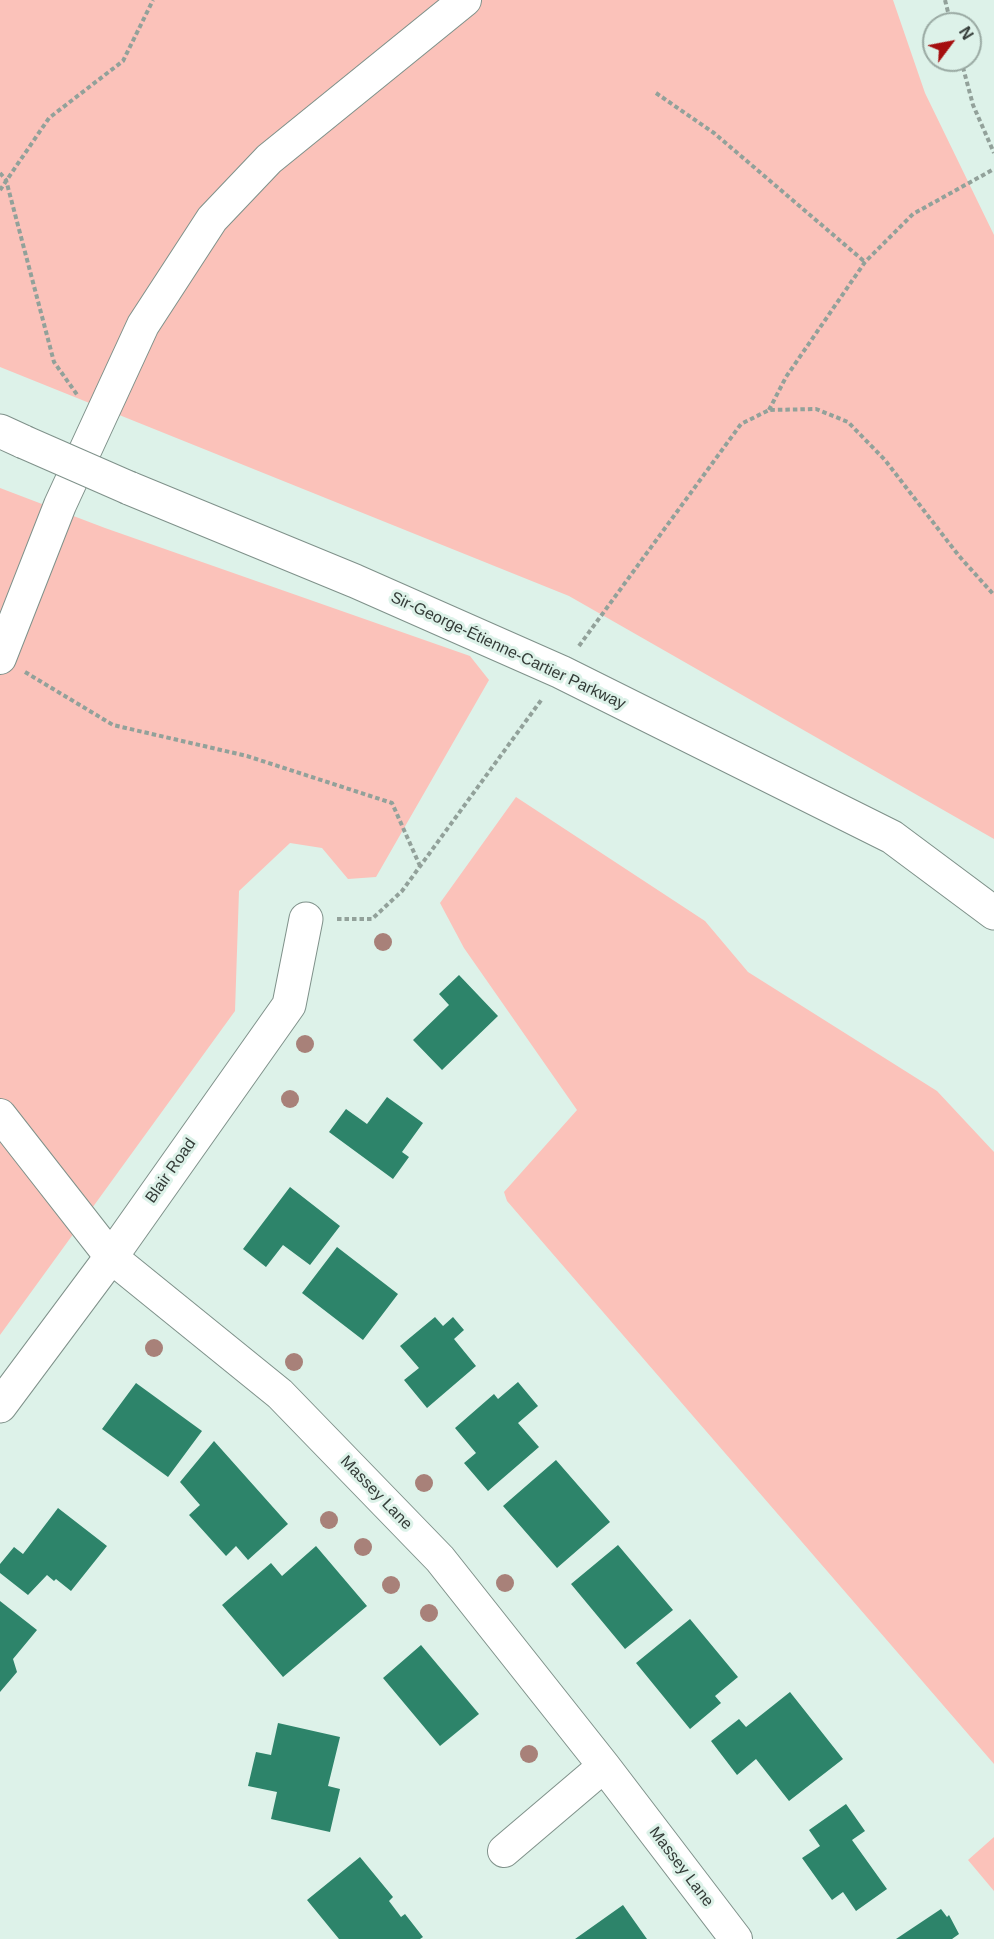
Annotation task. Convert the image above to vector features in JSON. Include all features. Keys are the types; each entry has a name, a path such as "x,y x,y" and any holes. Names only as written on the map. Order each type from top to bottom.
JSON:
{"main road":[{"name":"Sir-George-Étienne-Cartier Parkway","path":"12,437 355,581 561,672 892,837 994,913"},
{"name":"Blair Road","path":"0,1406 111,1257 289,1005 306,919"}],"street":[{"path":"0,658 60,504 142,325 212,219 268,159 465,0"},
{"name":"Massey Lane","path":"0,1114 111,1257 280,1394 440,1559 604,1766 736,1939"},
{"path":"504,1851 604,1766"}],"path":[{"path":"0,190 49,118 123,61 153,0"},
{"path":"964,72 973,105 994,153"},
{"path":"656,93 714,133 865,262"},
{"path":"769,410 786,377 865,262 913,214 994,169"},
{"path":"0,173 6,180 54,362 96,423"},
{"path":"306,919 372,918 402,891 741,424 769,410 816,409 848,422 885,460 960,556 994,595"},
{"path":"0,658 113,725 247,756 392,803 420,867"}],"shaded area":[{"path":"0,0 893,0 925,93 994,235 994,839 569,596 0,367"},
{"path":"0,488 105,528 470,656 489,680 376,877 348,879 322,848 290,843 239,891 235,1011 0,1335"},
{"path":"516,797 705,921 748,972 937,1091 994,1152 994,1764 507,1201 504,1192 577,1110 464,948 440,903"},
{"path":"994,1837 994,1891 968,1860"}],"building":[{"path":"459,975 498,1016 442,1070 413,1040 449,1005 439,994"},
{"path":"387,1097 423,1123 402,1152 409,1157 393,1179 329,1132 346,1109 367,1124"},
{"path":"290,1187 340,1226 310,1265 283,1245 266,1267 243,1249"},
{"path":"337,1247 398,1294 363,1340 302,1293"},
{"path":"435,1317 443,1326 453,1317 464,1330 454,1339 476,1366 427,1408 404,1380 419,1368 400,1346"},
{"path":"518,1382 538,1406 518,1423 539,1447 488,1491 464,1463 476,1453 455,1428 494,1394 498,1399"},
{"path":"136,1383 202,1431 168,1477 102,1429"},
{"path":"214,1441 288,1524 248,1560 236,1546 226,1556 189,1515 200,1505 180,1482"},
{"path":"556,1460 610,1522 557,1568 503,1506"},
{"path":"58,1508 107,1546 71,1591 47,1575 28,1595 0,1573 0,1564 14,1547 23,1554"},
{"path":"618,1545 673,1610 625,1649 571,1584"},
{"path":"316,1546 367,1606 283,1677 222,1605 271,1563 282,1576"},
{"path":"0,1601 37,1630 13,1659 17,1672 0,1692"},
{"path":"690,1619 738,1677 715,1696 721,1703 690,1729 636,1663"},
{"path":"421,1645 479,1714 440,1746 383,1678"},
{"path":"790,1692 843,1759 789,1801 756,1759 737,1775 711,1741 739,1719 746,1727"},
{"path":"278,1723 340,1737 328,1786 340,1789 330,1832 271,1819 277,1792 248,1786 256,1752 271,1755"},
{"path":"846,1804 865,1831 852,1840 887,1889 856,1911 843,1892 832,1900 802,1858 820,1846 809,1830"},
{"path":"360,1857 393,1897 389,1901 401,1917 405,1914 423,1937 420,1939 339,1939 307,1900"},
{"path":"623,1905 647,1939 575,1939"},
{"path":"941,1909 947,1917 949,1915 959,1934 952,1939 896,1939"}]}
